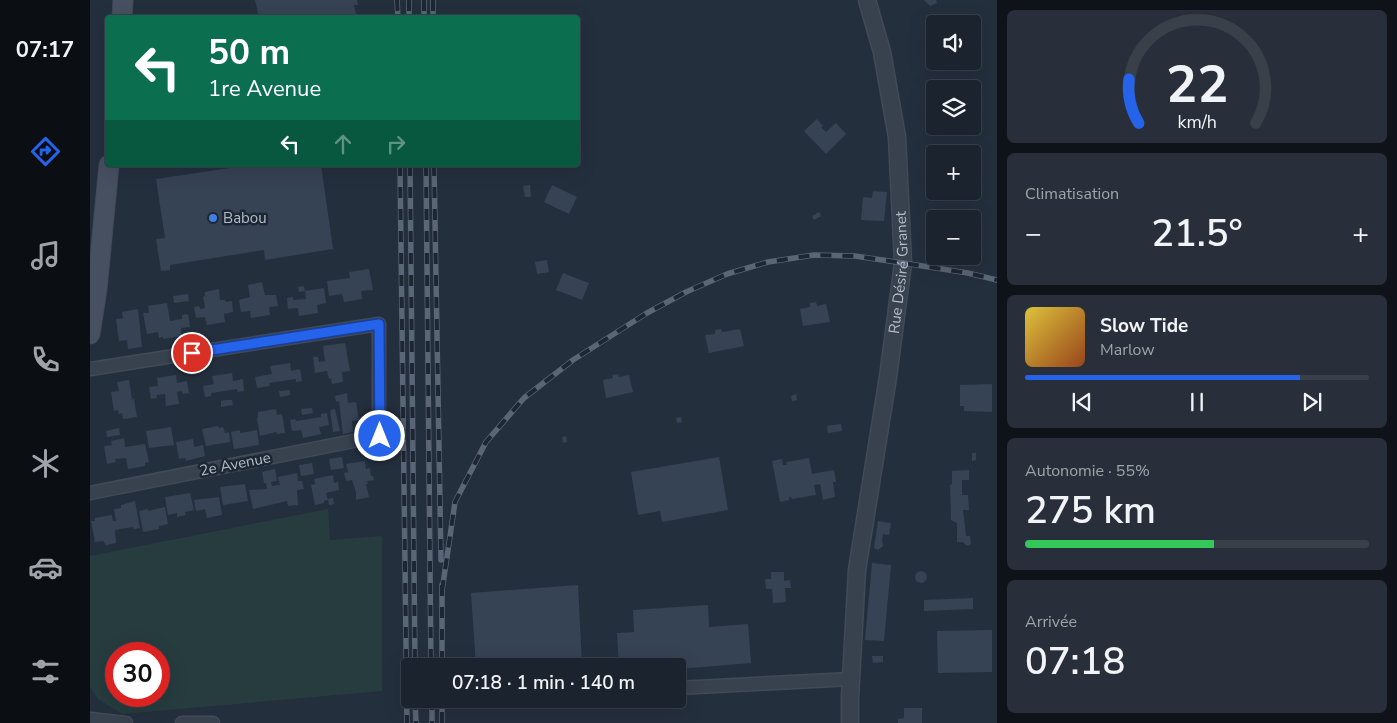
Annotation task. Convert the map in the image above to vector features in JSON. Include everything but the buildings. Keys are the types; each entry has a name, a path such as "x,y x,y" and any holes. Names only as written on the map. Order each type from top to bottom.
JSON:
{"main road":[{"path":"122,15 123,0"},
{"path":"90,334 94,272 109,167"}],"street":[{"name":"Rue Désiré Granet","path":"850,723 850,679 856,570 888,377 903,263 897,137 882,52 867,0"},
{"name":"2e Avenue","path":"90,369 379,324 380,436 90,492"},
{"path":"686,688 850,679"},
{"path":"90,710 95,719 126,723"},
{"path":"182,723 213,723"}],"green space":[{"path":"328,509 330,540 382,536 382,691 122,714 111,707 170,707 170,642 105,642 105,703 98,699 90,687 90,556"}],"railway":[{"path":"397,0 398,15"},
{"path":"409,0 409,15"},
{"path":"424,0 424,15"},
{"path":"433,0 433,15"},
{"path":"400,167 407,723"},
{"path":"410,167 415,658"},
{"path":"426,167 431,658"},
{"path":"434,167 441,560"},
{"path":"442,591 455,502 486,442 524,398 573,360 647,313 686,292 727,274 768,262 814,255 855,256 968,273 997,280"},
{"path":"442,585 442,658"},
{"path":"415,708 416,723"},
{"path":"432,708 432,723"},
{"path":"442,708 442,723"}],"place":[{"name":"Babou","path":"213,218"}],"route":[{"path":"192,353 379,324 380,436"}]}
